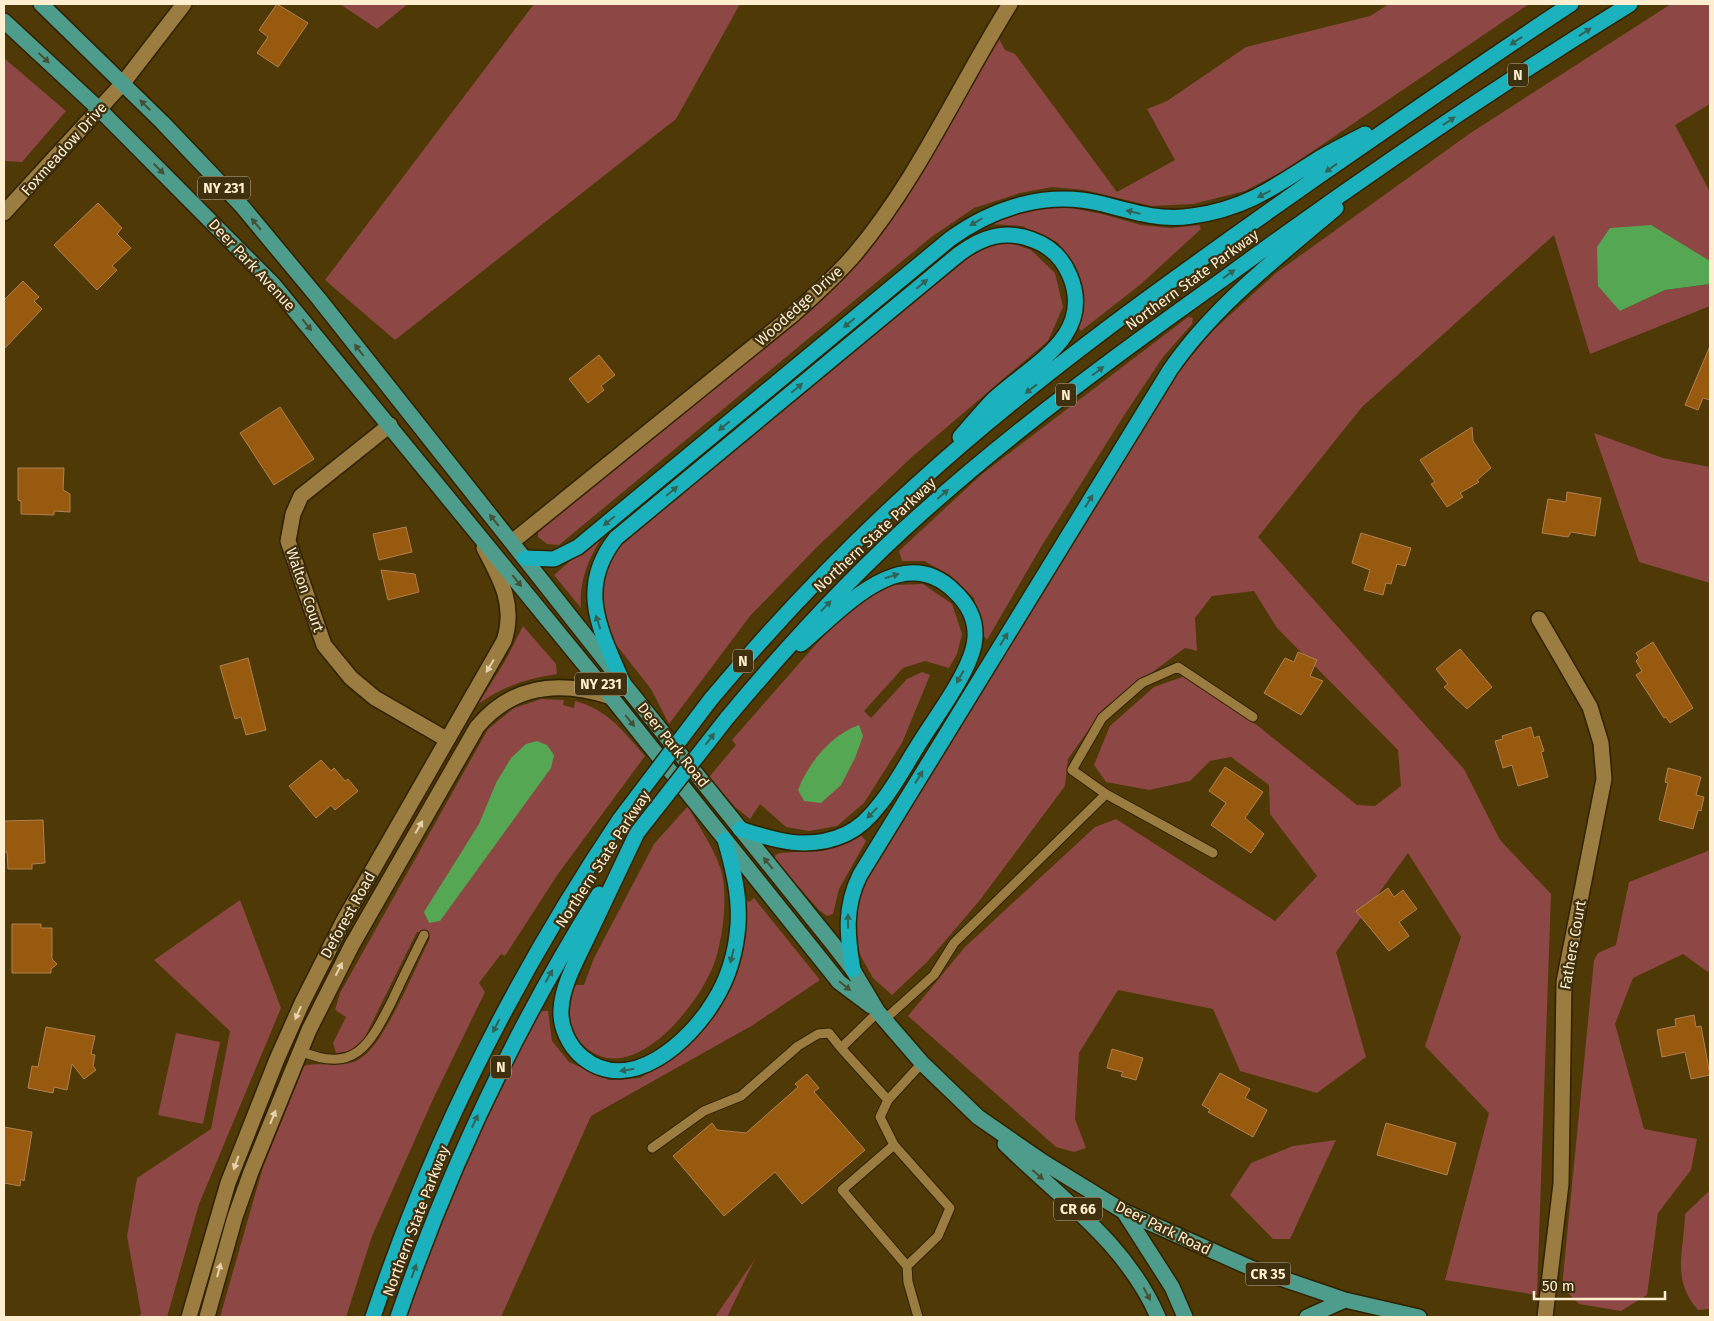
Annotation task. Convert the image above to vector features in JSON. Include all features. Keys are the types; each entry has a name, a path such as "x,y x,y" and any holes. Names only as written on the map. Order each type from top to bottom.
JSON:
{"highway":[{"name":"Northern State Parkway","path":"373,1317 382,1288 435,1154 518,982 566,900 620,819 711,699 798,601 916,485 1018,399 1116,323 1428,100 1571,4"},
{"name":"Northern State Parkway","path":"398,1317 440,1202 486,1098 555,966 637,833 758,681 858,574 922,512 974,468 1070,392 1200,296 1408,148 1630,4"},
{"path":"525,558 554,559 578,547 943,245 988,215 1015,205 1059,199 1086,201 1138,214 1168,218 1193,216 1221,210 1266,193 1316,160 1428,100"},
{"path":"853,970 848,937 848,910 860,875 1170,370 1197,334 1233,297 1408,148"},
{"path":"623,683 599,625 594,600 594,587 601,561 616,538 970,246 980,240 1002,234 1024,236 1036,240 1058,256 1072,281 1075,313 1068,334 1048,354 993,400 916,485"},
{"path":"740,828 776,841 804,844 834,838 859,826 881,803 960,677 972,652 975,626 967,606 951,588 931,577 919,574 896,574 865,589 758,681"},
{"path":"637,833 573,968 562,1001 561,1012 567,1036 577,1053 596,1066 619,1071 645,1065 675,1046 702,1018 723,983 735,946 738,917 735,882 725,840"},
{"path":"369,1317 382,1288"}],"main road":[{"name":"Deer Park Avenue","path":"42,4 123,83 241,205 319,299 389,388"},
{"name":"Deer Park Avenue","path":"4,21 100,110 273,284 419,462"},
{"name":"Deer Park Road","path":"389,388 853,970 881,1016 922,1063 978,1117 1043,1162 1123,1211 1251,1268 1345,1300 1419,1317"},
{"name":"Deer Park Road","path":"419,462 611,697 839,982 881,1016"},
{"name":"CR 66","path":"978,1117 1102,1233 1141,1283 1158,1317"},
{"name":"CR 66","path":"1123,1211 1172,1287 1185,1317"},
{"path":"1307,1317 1345,1300"}],"street":[{"name":"Foxmeadow Drive","path":"4,213 100,110 184,4"},
{"name":"Woodedge Drive","path":"512,542 790,317 832,280 861,247 898,195 1010,4"},
{"name":"Walton Court","path":"390,425 301,496 292,514 288,540 324,645 351,678 375,698 446,739"},
{"name":"Deforest Road","path":"189,1317 228,1183 276,1059 315,975 446,739 500,650 508,621 508,603 503,584 475,530"},
{"name":"Fathers Court","path":"1539,619 1590,707 1601,743 1604,779 1564,982 1561,1184 1545,1317"},
{"name":"Deforest Road","path":"207,1317 238,1208 300,1051 352,945 463,749 485,718 510,700 542,689 567,687 611,697"}],"lane":[{"path":"1213,853 1106,794 1072,770 1102,718 1142,683 1178,667 1252,716"},
{"path":"842,1048 934,975 954,943 1106,794"},
{"path":"300,1051 320,1059 338,1060 353,1055 366,1045 377,1030 424,936"},
{"path":"652,1148 704,1111 741,1096 798,1046 818,1034 829,1033 888,1100"},
{"path":"907,1266 938,1236 950,1208 894,1145 880,1117 888,1100 922,1063"},
{"path":"894,1145 842,1190 907,1266 908,1282 918,1317"}],"shaded area":[{"path":"340,4 408,4 377,29"},
{"path":"534,4 740,4 676,119 395,340 325,280"},
{"path":"1389,4 1529,4 1285,170 1245,191 1193,204 1151,206 1084,190 1052,187 1020,193 974,208 930,238 559,545 547,544 538,537 538,532 547,524 794,322 858,263 904,203 998,37 1005,50 1015,54 1117,192 1175,160 1147,109 1167,101 1246,47 1370,16"},
{"path":"1671,4 1710,4 1710,104 1675,125 1710,192 1710,261 1700,256 1620,311 1665,290 1710,284 1710,306 1590,354 1554,235 1362,407 1258,537 1464,769 1500,840 1551,894 1537,1295 1445,1280 1489,1113 1425,1046 1461,937 1408,853 1336,952 1366,1057 1317,1093 1240,1071 1213,1009 1118,990 1079,1053 1075,1119 1086,1148 1074,1152 1056,1147 908,1016 965,947 1095,827 1116,819 1275,921 1317,876 1270,814 1269,785 1231,757 1210,761 1190,781 1149,790 1106,782 1094,765 1110,726 1154,687 1185,676 1258,726 1357,805 1375,806 1401,786 1398,750 1277,628 1254,591 1212,596 1195,618 1197,651 1185,648 1104,708 1068,759 1065,786 980,900 927,962 892,995 873,978 859,953 853,927 856,900 874,864 971,711 1168,385 1210,333 1276,273 1469,134"},
{"path":"4,58 66,111 22,162 4,161"},
{"path":"1056,205 1102,214 1141,225 1171,228 1199,225 1201,229 1141,284 1081,331 1077,325 1082,301 1076,268 1057,242 1022,226 990,224 1018,209"},
{"path":"1651,225 1710,261 1710,284 1665,290 1620,311 1598,286 1597,247 1610,228"},
{"path":"1006,241 1031,250 1055,273 1063,307 1048,341 913,456 815,549 750,616 669,724 651,689 610,637 601,609 602,579 614,551 641,524 972,250"},
{"path":"1188,317 1193,318 1192,324 1163,357 1123,417 1041,547 987,640 981,632 974,598 950,575 924,561 902,561 899,551 982,474"},
{"path":"1594,433 1663,458 1710,467 1710,583 1639,562"},
{"path":"608,528 587,566 582,586 581,608 554,575"},
{"path":"923,584 952,604 962,634 957,654 949,668 925,661 903,668 864,711 871,718 907,679 922,672 930,675 902,743 864,803 837,826 809,831 786,827 760,804 750,819 735,807 709,777 736,745 732,740 818,642 857,602 893,585"},
{"path":"523,626 556,664 557,674 516,684 497,692 478,704 505,661"},
{"path":"541,699 564,700 563,705 574,708 575,701 596,710 614,722 645,756 558,874 505,956 501,954 479,983 485,992 434,1097 372,1236 346,1317 220,1317 263,1167 304,1066 347,1064 361,1058 370,1050 390,1021 399,1003 430,938 428,932 417,932 364,1039 350,1051 336,1053 333,1043 346,1017 335,1010 340,993 488,729 514,708"},
{"path":"859,725 863,736 855,758 841,785 821,803 804,801 798,790 808,769 822,751 839,735"},
{"path":"537,741 547,745 554,755 551,768 440,921 429,923 424,912 479,824 496,783 511,758 526,744"},
{"path":"688,806 713,851 723,877 724,916 714,964 694,1001 661,1037 642,1050 622,1058 603,1057 584,1046 572,1032 569,1025 568,1010 574,985 584,985 594,958 654,844"},
{"path":"860,834 866,841 839,889 833,914 827,916 819,910 775,860 775,855 780,853 826,850"},
{"path":"1710,850 1710,971 1708,972 1683,954 1633,978 1615,1024 1644,1129 1697,1139 1691,1170 1658,1213 1647,1295 1621,1311 1579,1304 1562,1287 1594,960 1598,953 1616,945 1629,882"},
{"path":"744,897 749,902 754,898 820,980 753,1025 591,1116 501,1317 405,1317 472,1140 541,1011 548,1011 552,1041 569,1062 609,1080 640,1078 667,1061 710,1016"},
{"path":"240,900 281,1008 199,1204 167,1317 139,1317 141,1313 127,1236 137,1178 211,1129 230,1031 154,960"},
{"path":"176,1033 220,1042 203,1124 158,1115"},
{"path":"1336,1140 1290,1239 1273,1239 1230,1195 1251,1163 1293,1146"},
{"path":"1710,1190 1710,1309 1698,1310 1684,1288 1682,1276 1681,1265 1685,1214"},
{"path":"755,1259 727,1317 715,1317"}],"building":[{"path":"277,4 308,23 278,67 257,53 268,37 259,30"},
{"path":"98,203 122,228 117,234 131,248 112,266 117,270 97,290 54,245"},
{"path":"23,281 39,297 34,301 42,309 4,349 4,300"},
{"path":"1710,346 1710,400 1703,398 1698,410 1685,405"},
{"path":"599,355 615,375 601,386 604,390 588,403 569,379"},
{"path":"280,407 314,459 274,485 240,433"},
{"path":"1472,427 1473,441 1491,468 1477,480 1479,482 1460,493 1463,497 1447,507 1431,484 1435,482 1420,460"},
{"path":"18,468 64,468 63,490 70,494 70,512 54,511 54,515 21,514 21,501 18,500"},
{"path":"1567,492 1601,498 1595,536 1571,532 1568,537 1542,533 1548,499 1566,502"},
{"path":"406,527 412,552 379,560 373,534"},
{"path":"1361,533 1411,548 1405,566 1397,564 1391,584 1386,583 1383,595 1364,590 1370,570 1352,563"},
{"path":"381,570 415,574 419,592 388,600"},
{"path":"1653,642 1693,708 1670,723 1666,717 1664,718 1636,675 1642,671 1636,661 1639,658 1636,653"},
{"path":"1460,649 1492,687 1467,709 1444,687 1448,684 1436,669"},
{"path":"1298,652 1317,660 1310,676 1323,681 1301,715 1264,693 1285,658 1294,662"},
{"path":"248,658 266,730 246,735 241,717 235,719 220,666"},
{"path":"1531,727 1534,738 1539,736 1544,751 1541,752 1548,777 1518,786 1512,765 1503,768 1495,741 1503,739 1502,736"},
{"path":"321,760 331,771 334,768 345,781 348,779 358,791 335,810 331,805 316,818 289,786"},
{"path":"1225,767 1263,792 1245,818 1264,834 1251,853 1211,825 1226,803 1209,791"},
{"path":"1668,768 1701,777 1696,795 1704,797 1701,811 1698,810 1693,829 1659,820 1668,783 1665,782"},
{"path":"43,820 45,863 32,864 32,869 8,869 7,852 4,852 4,821"},
{"path":"1388,888 1394,897 1403,890 1417,909 1399,922 1409,936 1389,951 1356,911"},
{"path":"12,924 41,924 41,928 52,928 52,959 57,964 51,969 51,973 12,973"},
{"path":"1694,1015 1696,1027 1701,1026 1710,1075 1691,1079 1685,1052 1662,1057 1657,1030 1676,1026 1675,1019"},
{"path":"46,1027 95,1036 91,1054 95,1055 93,1066 96,1070 84,1079 72,1064 67,1090 54,1087 53,1093 28,1088 32,1066 38,1067"},
{"path":"1112,1049 1143,1058 1136,1080 1121,1076 1123,1072 1107,1068"},
{"path":"1220,1073 1250,1089 1245,1098 1267,1110 1253,1137 1208,1112 1210,1110 1202,1105"},
{"path":"807,1074 819,1088 814,1092 865,1150 802,1204 775,1172 724,1216 673,1156 712,1123 717,1130 746,1133 798,1087 795,1084"},
{"path":"1386,1123 1456,1143 1447,1175 1377,1155"},
{"path":"4,1127 32,1132 24,1181 21,1179 20,1186 4,1183"}]}
